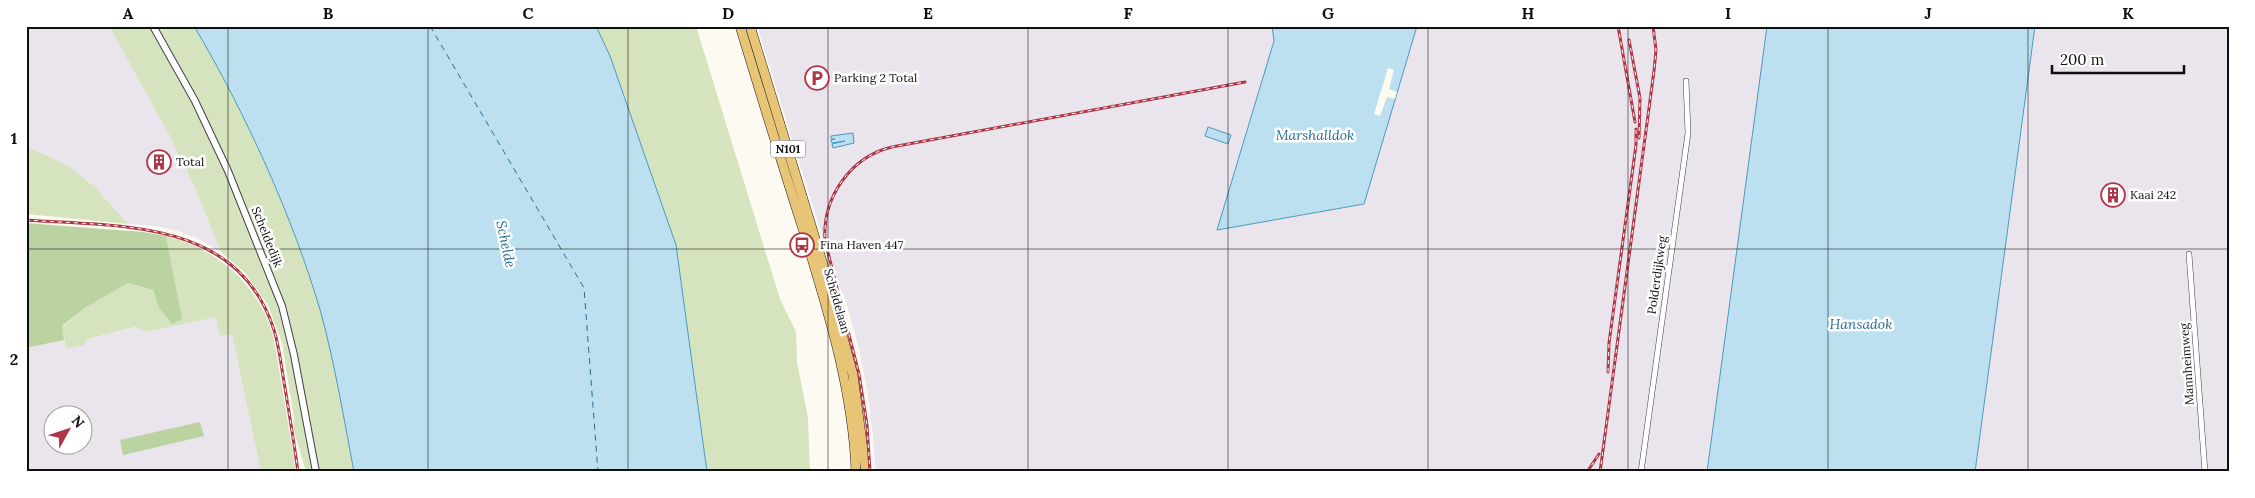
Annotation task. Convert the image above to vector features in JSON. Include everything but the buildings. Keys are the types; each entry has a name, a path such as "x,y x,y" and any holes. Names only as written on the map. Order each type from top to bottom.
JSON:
{"main road":[{"name":"Scheldelaan","path":"740,26 778,133"},
{"name":"Scheldelaan","path":"750,26 778,133 853,374 866,472"},
{"name":"Scheldelaan","path":"821,273 845,376 852,422 856,472"}],"street":[{"name":"Scheldedijk","path":"152,26 195,101 228,172 282,306 294,355 316,472"},
{"name":"Polderdijkweg","path":"1641,472 1688,132 1686,81"},
{"name":"Mannheimweg","path":"2189,254 2206,472"}],"shaded area":[{"path":"26,26 109,26 168,133 194,186 221,252 198,239 178,231 154,226 128,224 96,188 67,165 26,146"},
{"path":"757,26 1272,26 1274,41 1363,203 1417,26 1767,26 1707,472 875,472 868,396 859,349 845,298 835,278"},
{"path":"2035,26 2229,26 2229,472 1975,472"},
{"path":"216,316 232,333 261,472 26,472 26,348 64,340 66,349 87,339 136,327 145,332"}],"green space":[{"path":"109,26 194,26 213,59 266,166 297,240 310,277 331,352 354,472 306,472 293,427 294,418 282,343 268,305 245,273 221,252 194,186 168,133"},
{"path":"596,26 696,26 780,299 796,332 797,362 808,418 810,472 707,472 676,245 610,56"},
{"path":"26,146 67,165 96,188 128,224 26,214"},
{"path":"26,223 143,232 166,236 182,319 172,324 158,306 153,290 128,283 85,308 62,326 64,340 26,348"},
{"path":"166,236 201,249 232,270 245,283 265,314 275,347 296,472 261,472 232,334 220,336 216,317 145,332 135,327 87,339 84,345 66,349 62,327 85,308 128,283 153,290 158,306 181,318"},
{"path":"200,422 204,436 123,455 120,440"}],"water":[{"name":"Schelde","path":"194,26 596,26 610,56 676,245 707,472 354,472 326,333 297,240 249,129"},
{"name":"Marshalldok","path":"1272,26 1417,26 1364,204 1217,230 1274,41"},
{"name":"Hansadok","path":"1767,26 2035,26 1975,472 1707,472"},
{"path":"1208,127 1231,135 1228,144 1205,136"},
{"path":"853,133 854,143 833,148 832,144 845,141 832,143 831,140 835,139 831,139 831,136"}],"pier":[{"path":"1388,68 1394,70 1389,89 1397,92 1395,99 1387,97 1380,116 1374,114"}],"ferry route":[{"path":"430,26 584,288 598,472"}],"railway":[{"path":"1618,26 1635,122"},
{"path":"1600,472 1654,71 1656,50 1653,26"},
{"path":"1629,40 1640,98 1639,138"},
{"path":"870,472 867,425 859,374 825,241 825,225 828,210 834,195 852,170 863,160 877,152 892,147 1245,82"},
{"path":"1608,372 1609,343 1636,145 1636,129"},
{"path":"26,220 137,228 172,236 205,248 233,267 257,293 274,330 280,355 298,472"},
{"path":"1587,472 1599,454"}],"place":[{"name":"Parking 2 Total","path":"817,78"},
{"name":"Total","path":"159,162"},
{"name":"Kaai 242","path":"2113,195"},
{"name":"Fina Haven 447","path":"802,245"}]}
